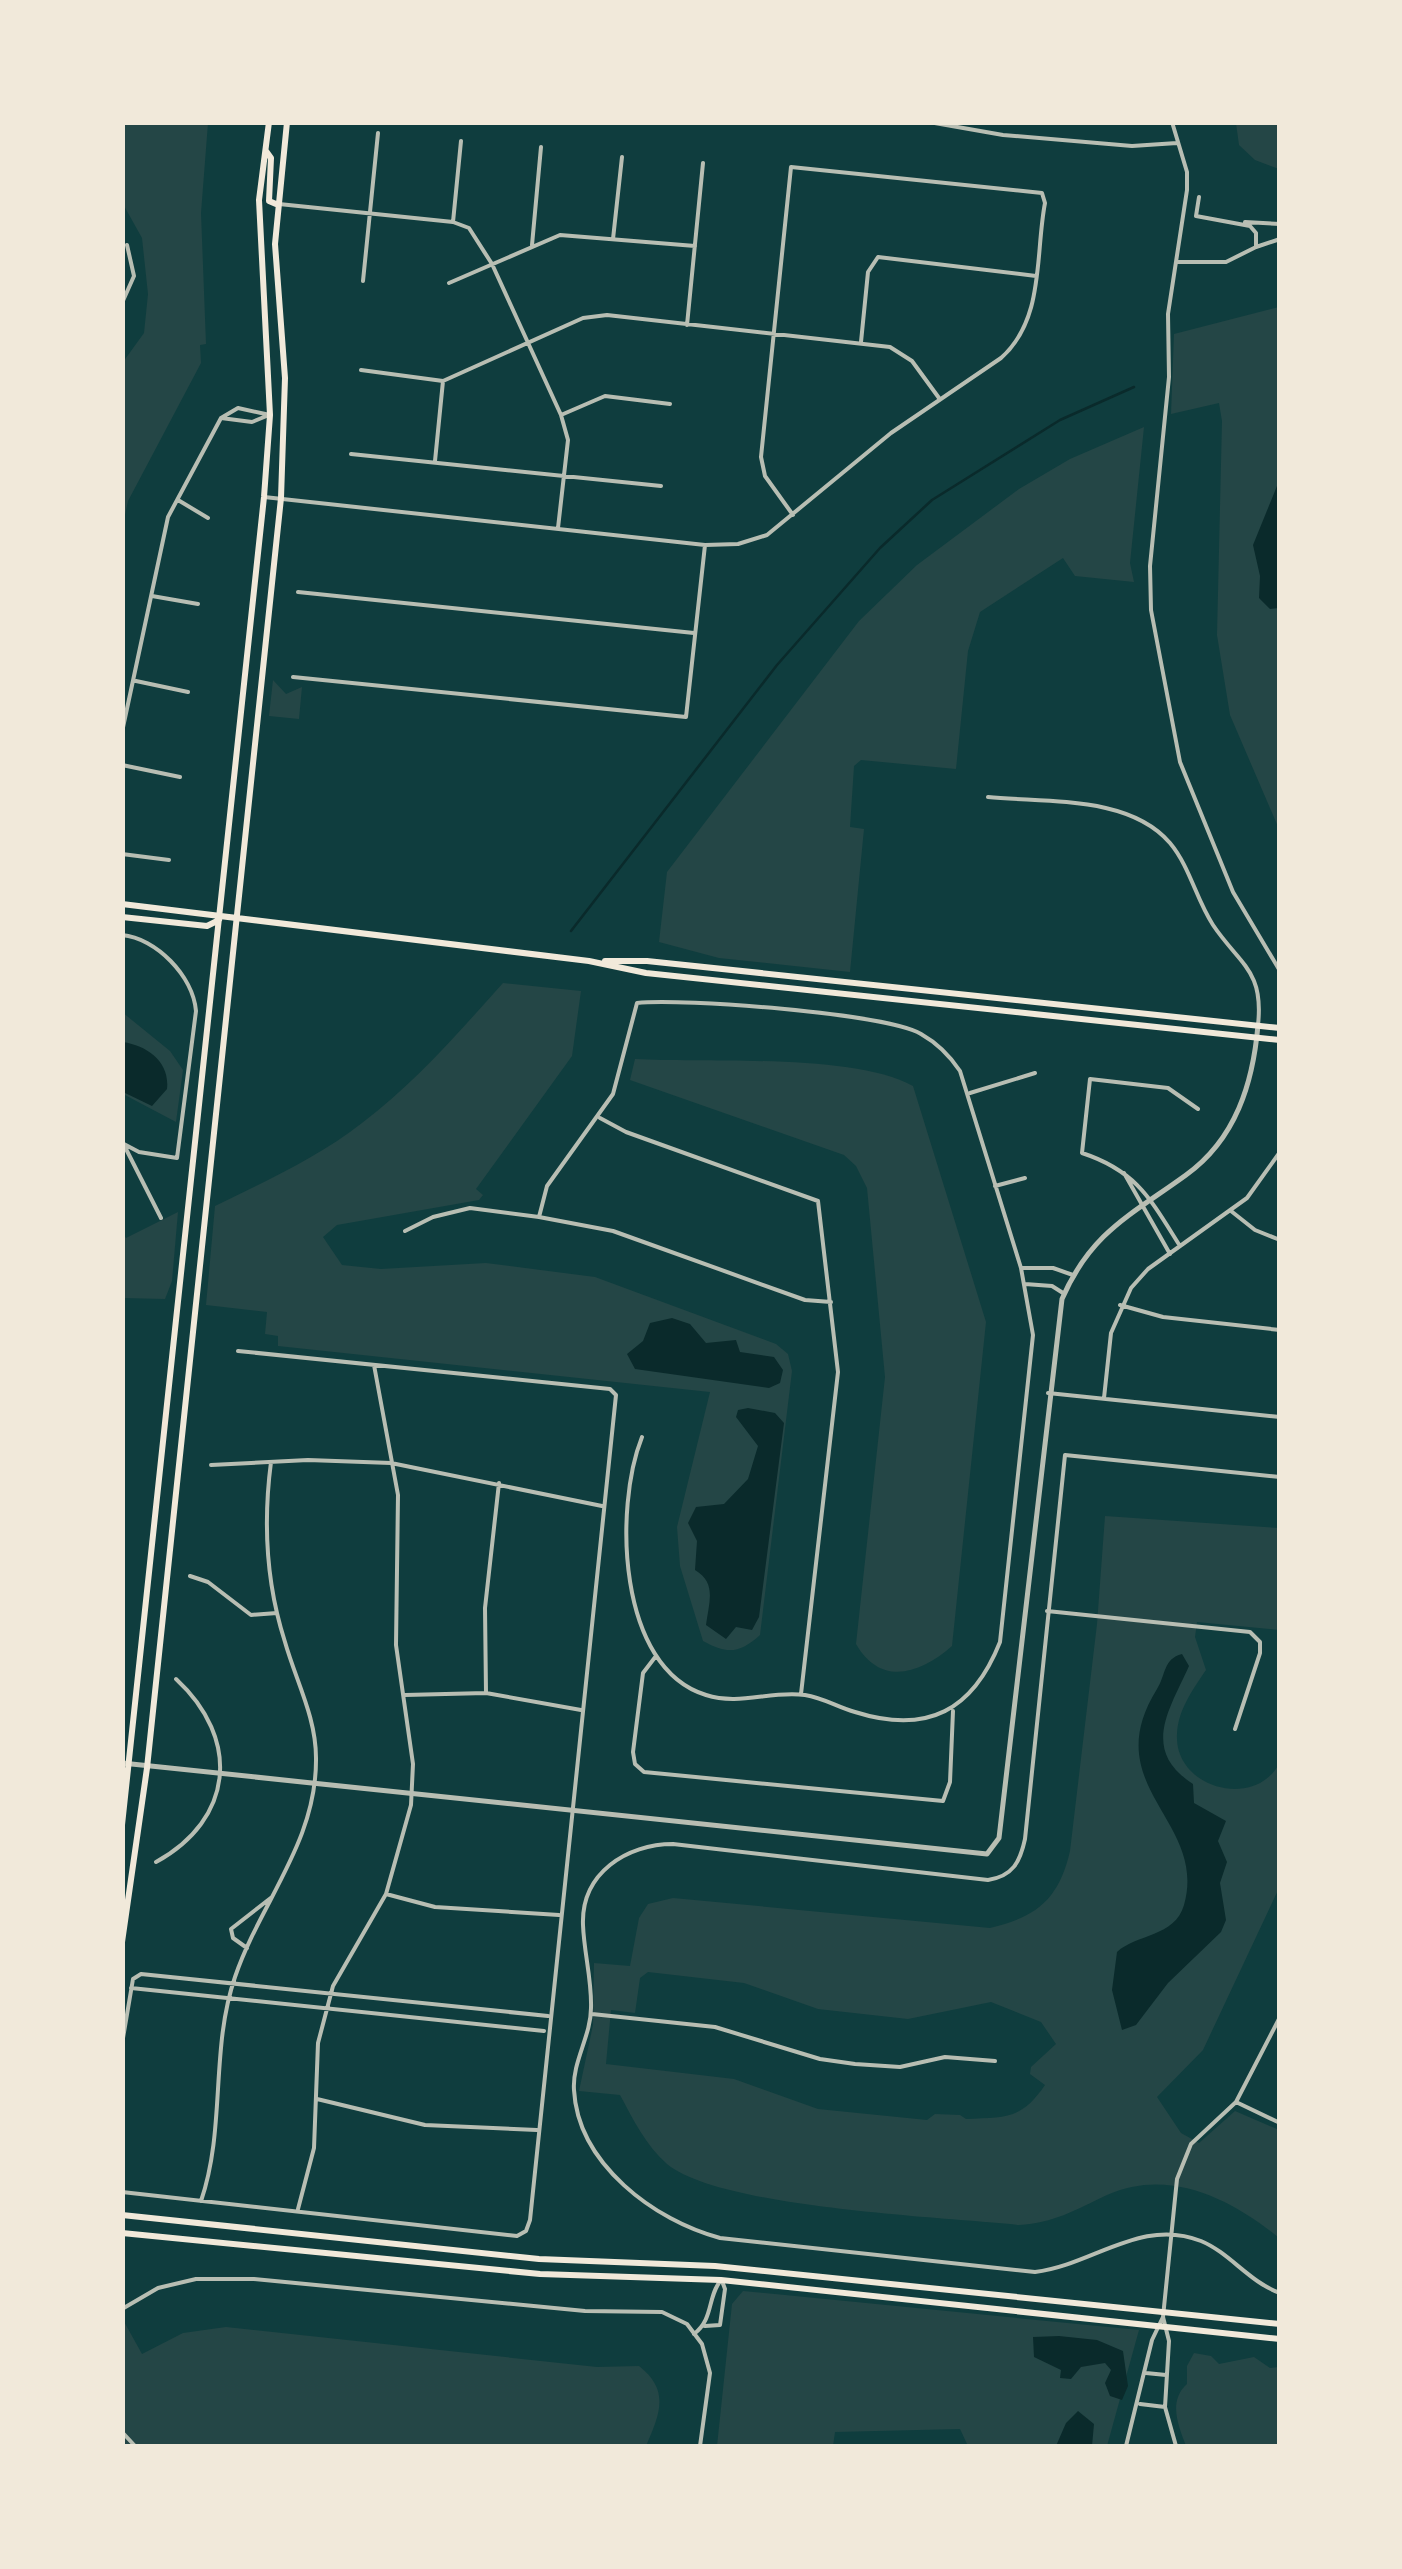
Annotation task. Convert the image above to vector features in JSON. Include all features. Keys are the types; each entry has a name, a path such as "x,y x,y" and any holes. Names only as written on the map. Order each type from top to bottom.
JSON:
{"main road":[{"path":"122,1825 125,1765 182,1274 264,496 270,415 260,200 269,122"},
{"path":"122,1942 147,1768 200,1228 281,498 284,378 276,204 284,125"},
{"path":"265,150 271,158 269,201 276,204"},
{"path":"122,904 208,913 220,920"},
{"path":"122,917 207,926 220,920 236,920 589,961 646,973 1280,1040"},
{"path":"589,961 647,961 1280,1028"},
{"path":"122,2215 540,2259 696,2264 1280,2324"},
{"path":"122,2233 540,2274 722,2280 1280,2339"}],"street":[{"path":"929,122 988,133 1132,146 1177,142"},
{"path":"1172,122 1187,172 1150,566 1152,610 1180,762 1233,892 1280,971"},
{"path":"363,281 378,133"},
{"path":"452,222 460,141"},
{"path":"532,245 541,147"},
{"path":"613,238 622,156"},
{"path":"687,325 703,163"},
{"path":"264,496 705,545 738,544 767,535 793,516 842,470 1010,350 1030,312 1043,196 1032,188 792,168 760,457 776,494 793,516"},
{"path":"1198,197 1196,216 1280,224"},
{"path":"276,204 452,222 470,228 492,264 561,415 568,440 558,528"},
{"path":"1240,222 1254,230 1256,248"},
{"path":"450,283 560,235 695,246"},
{"path":"1176,262 1226,262 1280,240"},
{"path":"122,303 134,276 126,246"},
{"path":"861,342 868,272 878,257 1036,276"},
{"path":"362,370 444,381 592,316 890,346 912,361 938,398"},
{"path":"435,462 444,381"},
{"path":"561,415 605,396 670,404"},
{"path":"122,732 164,534 178,500 221,418 238,408 270,415"},
{"path":"221,418 252,422 270,415"},
{"path":"351,454 661,486"},
{"path":"178,500 208,518"},
{"path":"293,677 686,717 705,545"},
{"path":"298,592 694,634"},
{"path":"152,596 198,604"},
{"path":"136,680 188,692"},
{"path":"122,765 148,774 180,776"},
{"path":"125,1765 979,1856 992,1850 999,1838 1056,1323 1064,1294 1073,1275 1109,1228 1149,1197 1187,1175 1231,1124 1253,1070 1258,1026 1256,978 1214,926 1179,857 1160,834 1117,811 988,798"},
{"path":"122,854 169,860"},
{"path":"122,935 142,937 156,945 195,997 196,1010 176,1158 139,1152 123,1143"},
{"path":"539,1218 547,1186 599,1117 617,1084 633,1006 642,1002 885,1021 920,1032 951,1056 970,1093 1021,1268 1032,1335 1000,1642 987,1674 953,1710 916,1718 881,1718 801,1694 736,1702 703,1695 678,1679 647,1641 624,1553 632,1464 642,1437"},
{"path":"970,1093 1035,1074"},
{"path":"1180,1246 1137,1180 1109,1162 1082,1153 1090,1079 1168,1088 1198,1109"},
{"path":"599,1117 626,1132 818,1201 838,1372 801,1694"},
{"path":"123,1143 161,1218"},
{"path":"1104,1398 1111,1334 1120,1306 1148,1270 1246,1198 1280,1152"},
{"path":"1124,1174 1170,1254"},
{"path":"996,1186 1025,1178"},
{"path":"404,1231 433,1217 470,1208 539,1218 612,1231 804,1300 832,1302"},
{"path":"1232,1211 1254,1230 1280,1240"},
{"path":"1021,1268 1053,1268 1073,1275"},
{"path":"1025,1284 1052,1286 1064,1294"},
{"path":"1120,1306 1163,1317 1280,1330"},
{"path":"122,2192 522,2235 530,2220 546,2032 614,1391 238,1351"},
{"path":"297,2211 314,2148 317,2055 331,1994 346,1956 386,1894 411,1795 413,1764 396,1645 400,1540 374,1365"},
{"path":"1048,1393 1280,1417"},
{"path":"1280,1477 1066,1455 1025,1839 1014,1869 1003,1878 988,1880 673,1844 630,1852 602,1870 584,1910 592,2014 575,2074 574,2092 582,2118 609,2168 644,2205 688,2230 720,2238 1035,2272 1073,2265 1132,2237 1172,2236 1204,2242 1252,2280 1280,2293"},
{"path":"201,2201 217,2140 221,2036 229,1998 247,1948 306,1826 315,1785 310,1712 276,1613 266,1531 270,1462"},
{"path":"212,1465 391,1463 604,1506"},
{"path":"486,1692 485,1608 499,1483"},
{"path":"190,1576 208,1582 251,1615 276,1613"},
{"path":"1047,1611 1250,1632 1260,1642 1260,1653 1235,1729"},
{"path":"656,1656 643,1673 633,1752 634,1764 644,1772 943,1801 950,1782 953,1710"},
{"path":"156,1862 182,1848 199,1829 211,1810 219,1776 218,1742 208,1715 176,1680"},
{"path":"405,1695 486,1692 582,1710"},
{"path":"247,1948 233,1938 231,1929 276,1894"},
{"path":"386,1894 435,1907 559,1915"},
{"path":"122,2044 133,1978 141,1974 549,2016"},
{"path":"131,1988 546,2032"},
{"path":"592,2014 714,2026 820,2059 855,2064 900,2067 946,2057 995,2062"},
{"path":"1176,2446 1165,2407 1162,2328 1183,2159 1204,2129 1236,2102 1280,2018"},
{"path":"317,2100 425,2124 537,2130"},
{"path":"1236,2102 1280,2123"},
{"path":"122,2309 158,2288 196,2280 254,2279 585,2311 662,2312 686,2324 702,2344 710,2373 700,2446"},
{"path":"694,2334 705,2326 720,2325 726,2289 722,2280 714,2289 705,2326"},
{"path":"1126,2446 1128,2425 1140,2404 1162,2328"},
{"path":"1146,2373 1166,2375"},
{"path":"1140,2404 1165,2407"},
{"path":"122,2432 135,2446"}],"shaded area":[{"path":"123,122 208,123 201,213 206,344 200,345 201,363 128,501 123,524 123,362 144,333 148,294 142,238 123,204"},
{"path":"1236,123 1279,123 1279,169 1255,160 1239,145"},
{"path":"1279,307 1279,829 1230,715 1217,635 1222,421 1219,403 1171,414 1174,334"},
{"path":"1144,427 1130,563 1134,582 1075,576 1063,558 980,612 968,651 956,769 861,760 854,766 850,827 864,829 850,972 719,958 659,942 667,872 859,621 917,565 1019,489 1070,459"},
{"path":"1279,481 1279,608 1270,609 1259,598 1260,576 1253,545"},
{"path":"273,680 286,694 302,687 299,719 269,716"},
{"path":"503,983 581,991 572,1056 476,1189 483,1195 479,1200 337,1225 323,1237 342,1265 381,1269 486,1263 595,1277 776,1344 788,1354 792,1371 760,1635 739,1649 726,1650 703,1641 680,1566 677,1527 710,1392 278,1346 278,1336 265,1334 267,1312 206,1305 215,1206 309,1158 362,1123 418,1074"},
{"path":"122,1012 170,1051 183,1070 176,1122 123,1094"},
{"path":"123,1042 149,1052 165,1071 167,1089 152,1106 123,1092"},
{"path":"635,1059 818,1064 855,1068 913,1086 986,1322 952,1646 927,1664 901,1672 889,1671 866,1658 856,1644 885,1377 867,1188 856,1166 844,1155 630,1080"},
{"path":"178,1212 172,1281 165,1299 123,1298 123,1234 126,1238"},
{"path":"672,1318 690,1324 706,1343 736,1340 740,1352 774,1357 783,1370 780,1383 769,1388 635,1369 627,1354 643,1341 650,1323"},
{"path":"738,1410 775,1413 784,1423 759,1617 752,1630 736,1627 726,1639 706,1625 709,1587 695,1570 697,1541 688,1523 696,1507 724,1504 748,1479 758,1446 736,1417"},
{"path":"1105,1516 1279,1528 1279,1630 1197,1622 1195,1637 1206,1670 1183,1708 1177,1734 1179,1753 1188,1768 1218,1787 1252,1786 1267,1778 1279,1764 1279,1888 1203,2050 1157,2097 1181,2133 1199,2143 1235,2111 1279,2130 1279,2238 1241,2211 1199,2191 1153,2184 1107,2195 1054,2219 1019,2225 781,2201 694,2179 659,2157 620,2095 579,2091 593,2025 594,1963 630,1966 639,1918 648,1904 673,1898 990,1928 1021,1918 1044,1903 1059,1882 1070,1851 1097,1624","holes":["648,1972 744,1983 818,2009 908,2019 991,2002 1041,2022 1056,2044 1031,2067 1030,2074 1045,2085 1028,2105 1002,2117 966,2119 935,2114 927,2120 818,2109 734,2079 606,2064 611,2010 635,2013 640,1978"]},
{"path":"1182,1654 1189,1666 1168,1713 1163,1743 1177,1771 1193,1784 1194,1803 1226,1821 1218,1841 1227,1862 1220,1883 1226,1920 1221,1932 1168,1983 1136,2025 1122,2030 1112,1990 1117,1952 1164,1929 1184,1905 1187,1875 1181,1849 1145,1778 1139,1752 1142,1723 1168,1664"},
{"path":"743,2291 1139,2330 1107,2446 968,2446 960,2429 835,2432 833,2446 717,2446 732,2304"},
{"path":"122,2318 142,2354 183,2333 226,2327 597,2367 639,2366 659,2394 658,2414 646,2446 123,2446"},
{"path":"1033,2337 1097,2340 1123,2351 1128,2386 1122,2400 1110,2396 1105,2383 1111,2370 1105,2363 1081,2367 1071,2379 1060,2378 1061,2370 1034,2357"},
{"path":"1194,2353 1211,2356 1219,2364 1254,2357 1270,2368 1279,2367 1279,2446 1186,2446 1176,2406 1187,2384 1187,2366"},
{"path":"1078,2411 1094,2424 1092,2446 1056,2446 1066,2423"}],"waterway":[{"path":"571,931 777,665 880,548 932,500 1060,420 1134,387"}]}
